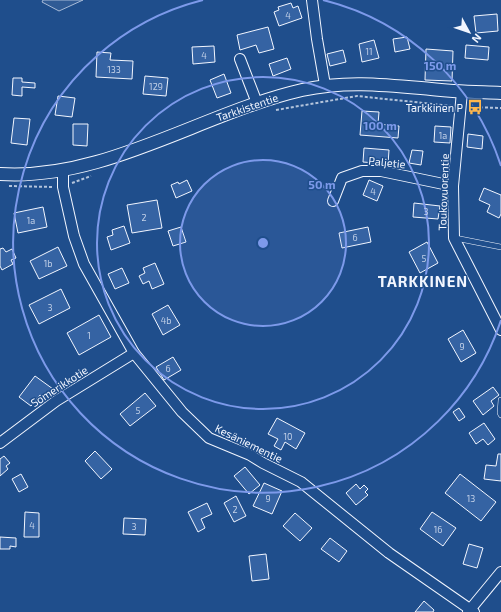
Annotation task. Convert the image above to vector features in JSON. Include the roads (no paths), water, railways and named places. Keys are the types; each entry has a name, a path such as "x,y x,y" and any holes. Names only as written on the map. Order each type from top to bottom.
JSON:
{"street":[{"path":"312,0 325,85"},
{"path":"240,59 257,103"},
{"name":"Tarkkistentie","path":"0,174 24,174 63,169 96,162 132,151 257,103 301,90 325,85 389,84 462,92 501,93"},
{"name":"Toukovuorentie","path":"462,92 453,186 454,238 501,330"},
{"name":"Kesäniementie","path":"63,169 63,187 74,236 84,264 134,353 182,412 209,438 250,455 301,482 389,552 471,611"},
{"name":"Paljetie","path":"333,201 342,178 362,171 381,171 453,186"},
{"name":"Somerikkotie","path":"0,443 56,401 134,353"},
{"path":"471,611 501,572"}],"lane":[{"path":"454,238 501,247"},
{"path":"501,400 501,415"}],"place":[{"name":"Tarkkinen P","path":"475,107"}],"district":[{"name":"TARKKINEN","path":"423,281"}]}
